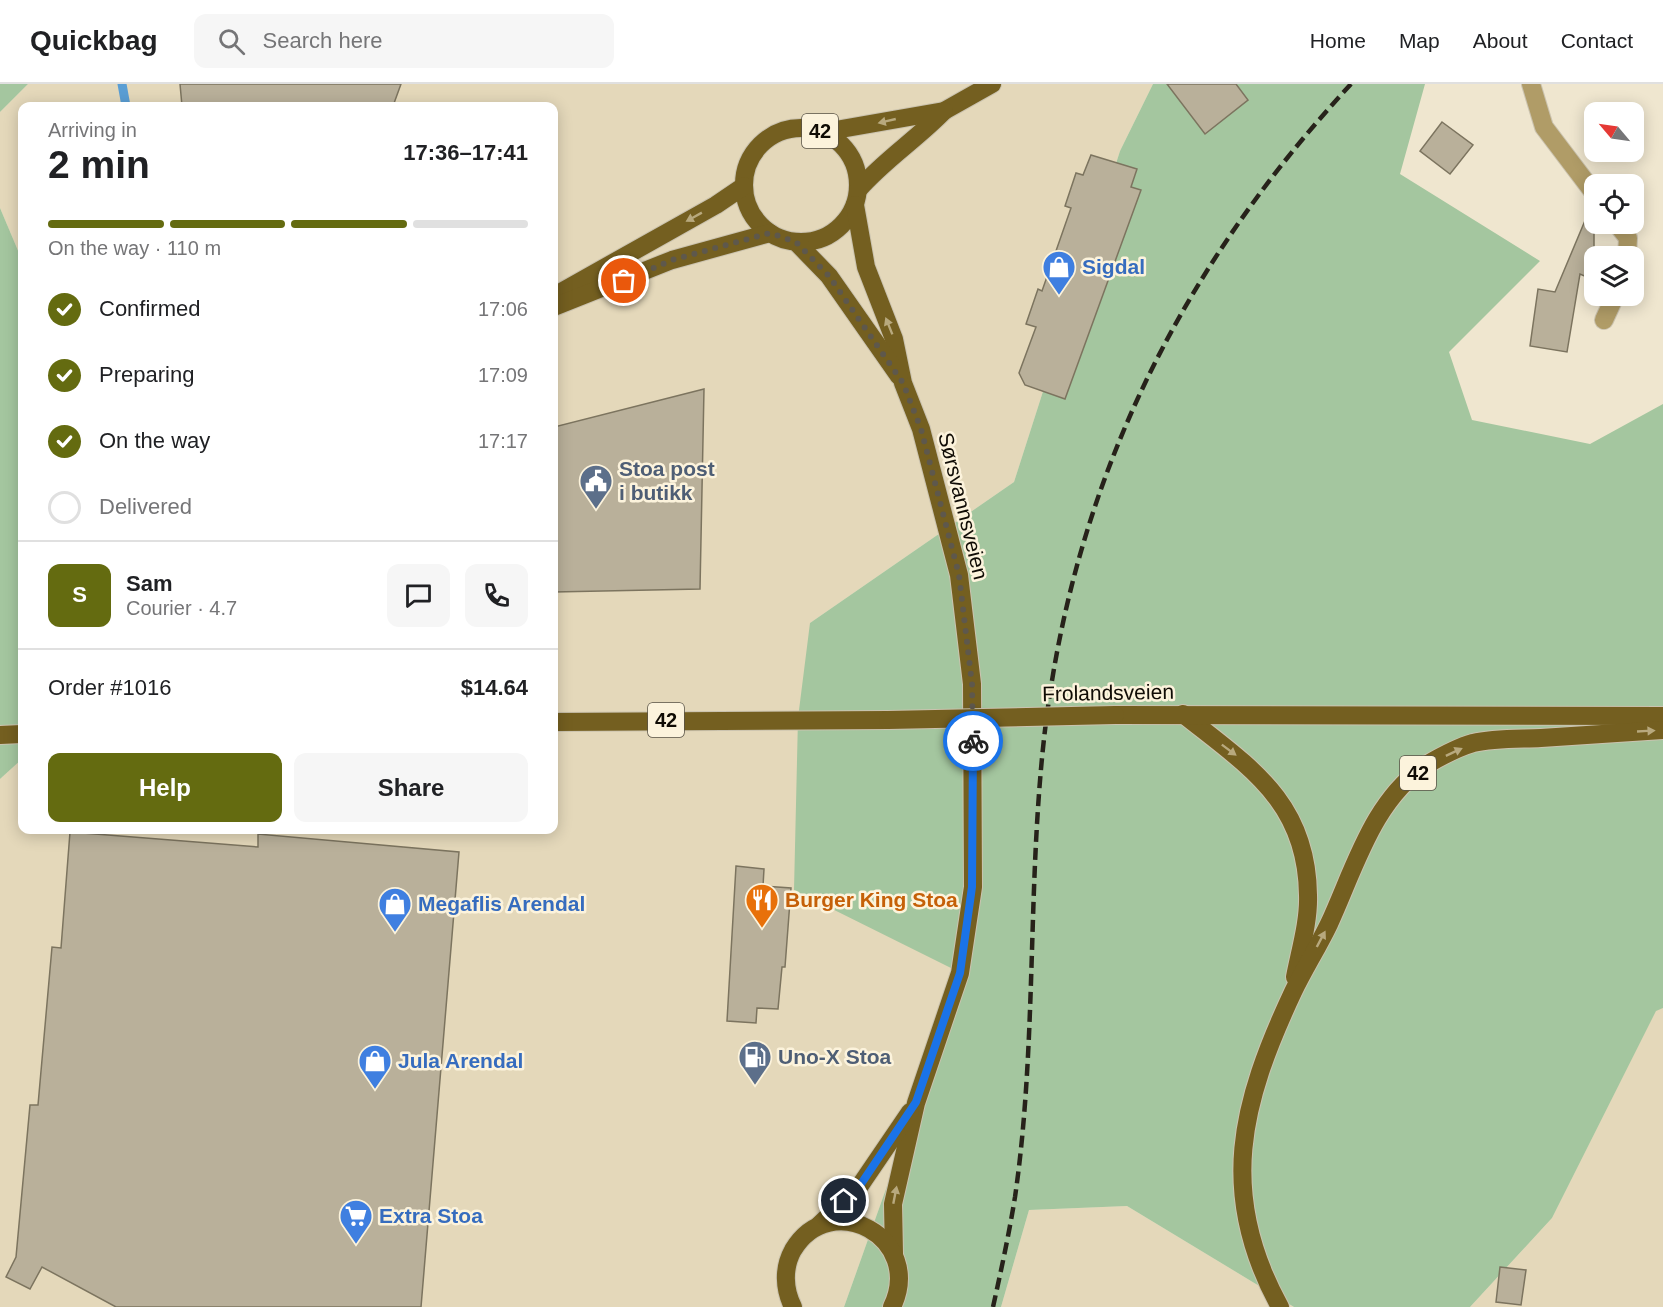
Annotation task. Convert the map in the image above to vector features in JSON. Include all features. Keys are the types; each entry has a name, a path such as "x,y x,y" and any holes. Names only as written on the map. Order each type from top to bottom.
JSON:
{"main road":[{"name":"42","path":"770,233 796,242 814,240 831,234 845,221 856,197 876,170 926,130 944,111 992,84"},
{"name":"42","path":"744,186 749,160 760,145 775,134 793,128 824,132 944,111"},
{"name":"42","path":"824,132 839,141 850,155 858,172 856,197"},
{"path":"558,294 716,205 744,186 747,204 756,220 770,233"},
{"name":"Sørsvannsveien","path":"856,197 859,236 866,267 894,339 903,383 924,439 959,575 972,684 972,887 960,973 916,1102 893,1204 894,1254"},
{"path":"558,305 672,260 770,233"},
{"name":"Sørsvannsveien","path":"796,242 829,276 903,383"},
{"name":"42","path":"1183,714 1239,758 1272,788 1294,825 1301,848 1308,895 1293,991"},
{"name":"Frolandsveien","path":"558,722 888,720 1183,714 1663,716"},
{"name":"42","path":"1280,1307 1255,1253 1246,1220 1241,1179 1243,1137 1251,1099 1293,991 1329,925 1374,824 1397,790 1428,764 1473,743 1663,730"},
{"path":"0,735 18,734"},
{"name":"Sørsvannsveien","path":"816,1228 859,1187 916,1102"},
{"path":"816,1228 834,1222 852,1222 869,1228 884,1239 894,1254"},
{"name":"42","path":"793,1307 786,1289 785,1272 798,1242 816,1228"},
{"name":"42","path":"892,1307 899,1289 899,1271 894,1254"}],"street":[{"path":"1531,84 1544,127 1584,180"},
{"path":"1604,320 1610,306"}],"shaded area":[{"path":"28,84 1153,84 1120,151 1014,482 810,623 953,969 924,1082 844,1307 0,1307 0,779 18,763 18,834 558,834 558,102 18,102 18,251 0,208 0,112"},
{"path":"1663,1008 1663,1307 1470,1307 1552,1218 1656,1010"},
{"path":"1127,1206 1294,1307 1001,1307 1029,1210"}],"green space":[{"path":"0,84 28,84 0,112"},
{"path":"1153,84 1425,84 1400,174 1540,261 1449,352 1472,420 1590,444 1663,404 1663,1008 1656,1011 1552,1218 1470,1307 1294,1307 1127,1206 1029,1210 1001,1307 844,1307 924,1082 953,969 794,890 798,718 810,623 1014,482 1120,151"},
{"path":"0,208 18,251 18,763 0,779"}],"building":[{"path":"180,84 401,84 394,102 182,102"},
{"path":"1167,84 1236,84 1248,100 1205,134"},
{"path":"1442,122 1473,145 1450,174 1420,151"},
{"path":"1091,155 1137,169 1131,187 1141,190 1065,399 1025,385 1019,373 1036,327 1026,324 1038,289 1042,291 1071,208 1065,206 1076,173 1083,175"},
{"path":"1584,223 1584,234 1594,234 1594,246 1584,246 1584,276 1580,274 1567,352 1530,346 1538,289 1555,292"},
{"path":"704,389 700,589 558,592 558,426"},
{"path":"70,834 258,847 258,834 459,852 421,1307 116,1307 42,1267 30,1289 6,1277 16,1257 30,1105 38,1105 52,947 61,948"},
{"path":"736,866 764,869 763,886 791,888 785,967 782,967 778,1009 757,1008 756,1023 727,1021"},
{"path":"1500,1267 1526,1270 1521,1305 1496,1302"}],"waterway":[{"path":"122,84 125,102"}],"railway":[{"path":"993,1307 1013,1211 1022,1142 1042,758 1055,662 1076,569 1104,480 1140,395 1182,312 1232,233 1288,157 1351,84"}],"way so far":[{"path":"624,281 672,260 770,233 796,242 829,276 903,383 921,429 959,575 972,684 973,741"}],"place":[{"name":"Sigdal","path":"1059,296"},
{"name":"Stoa post i butikk","path":"596,510"},
{"name":"Burger King Stoa","path":"762,929"},
{"name":"Megaflis Arendal","path":"395,933"},
{"name":"Uno-X Stoa","path":"755,1086"},
{"name":"Jula Arendal","path":"375,1090"},
{"name":"Extra Stoa","path":"356,1245"}],"route":[{"path":"844,1201 859,1187 916,1102 945,1024 960,973 972,887 973,741"}]}
